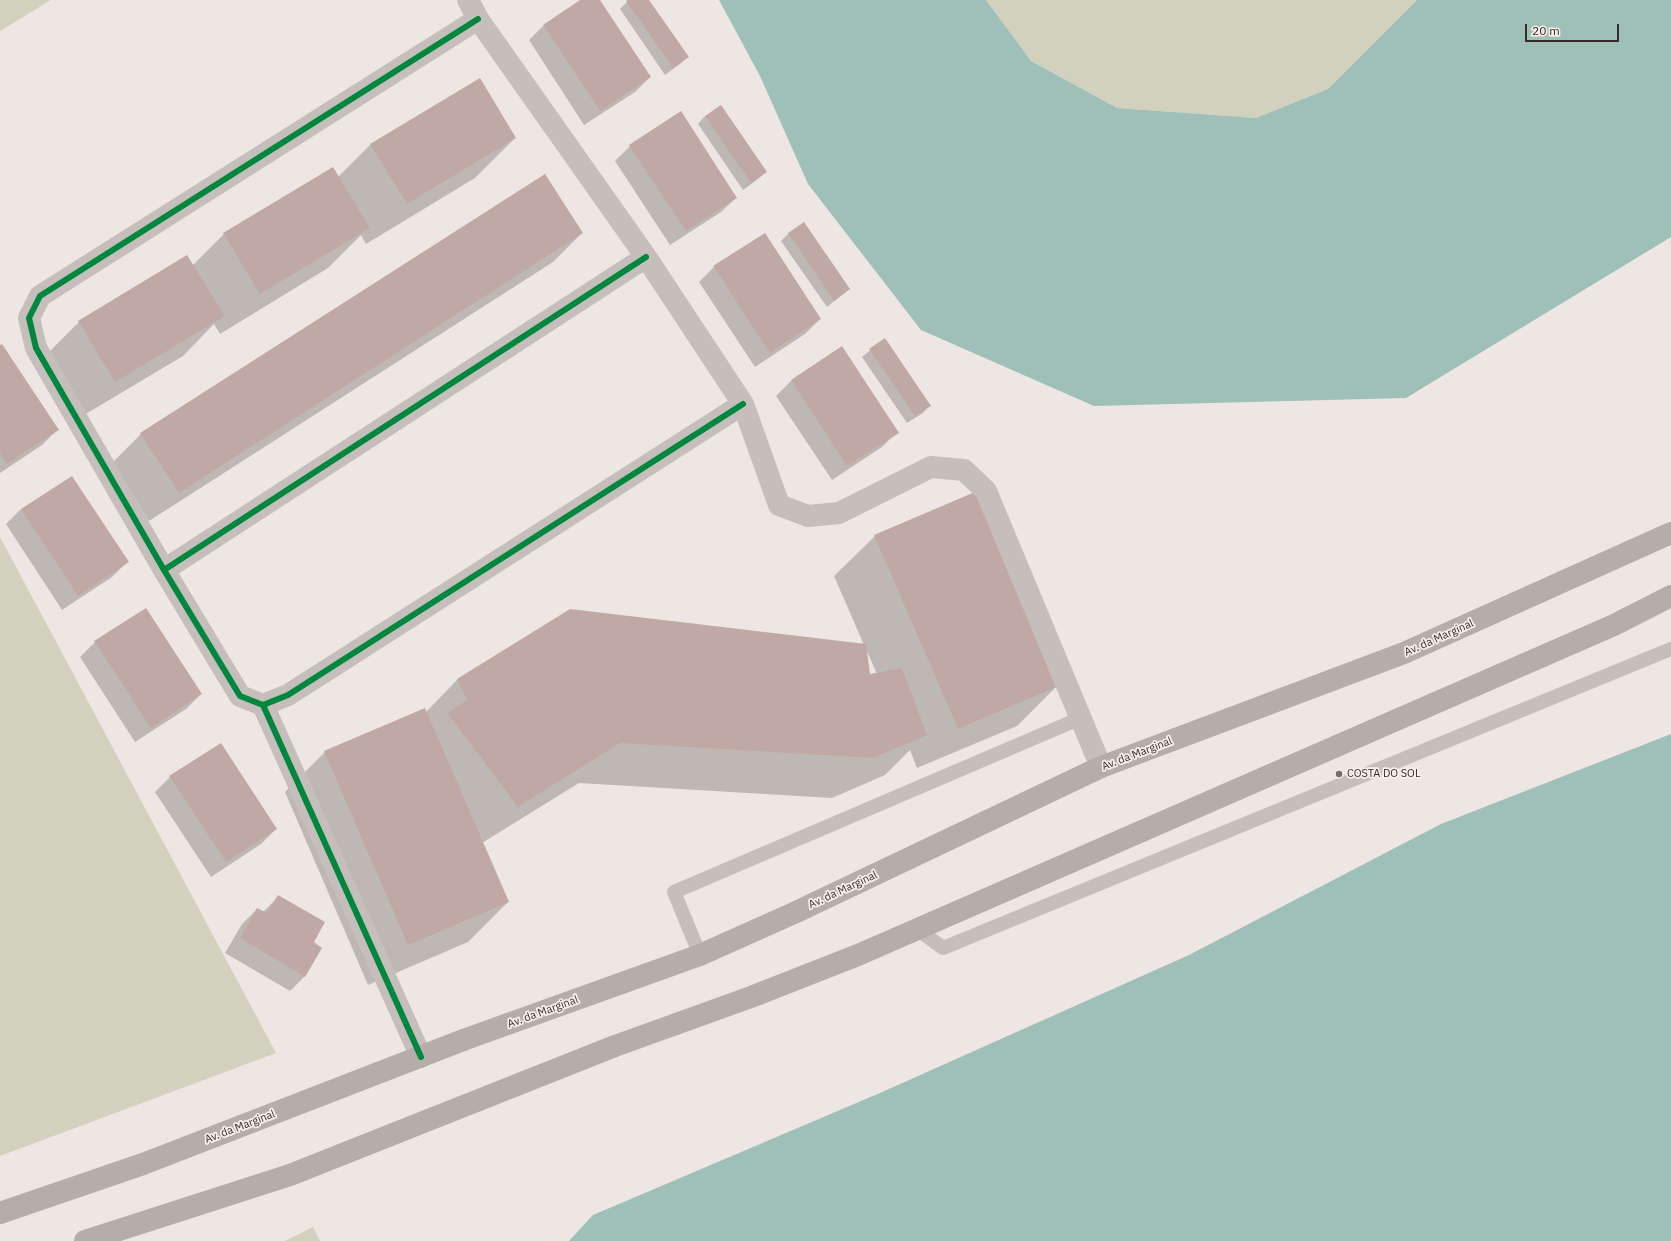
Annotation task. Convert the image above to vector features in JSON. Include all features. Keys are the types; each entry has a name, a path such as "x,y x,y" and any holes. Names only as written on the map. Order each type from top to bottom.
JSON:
{"main road":[{"name":"Av. da Marginal","path":"0,1213 142,1164 421,1057 700,955 794,913 1101,767 1404,653 1671,533"},
{"path":"85,1241 290,1175 615,1046 844,961 1614,625 1671,596"}],"street":[{"path":"468,0 478,20 646,258 743,404 779,505 808,516 839,513 931,468 964,470 986,491 1101,767"},
{"path":"478,20 40,296 29,318 36,348 164,570 240,696 263,705 288,695 743,404"},
{"path":"164,570 646,258"},
{"path":"263,705 421,1057"}],"lane":[{"path":"917,929 943,948 1671,649"},
{"path":"700,955 674,892 1081,718"}],"green space":[{"path":"0,0 51,0 0,31"},
{"path":"986,0 1417,0 1328,89 1256,118 1117,108 1031,61"},
{"path":"0,537 276,1053 0,1156"},
{"path":"313,1227 320,1241 285,1241"}],"water":[{"path":"719,0 986,0 1031,61 1117,108 1256,118 1328,89 1417,0 1671,0 1671,237 1406,398 1094,406 921,330 808,184 760,76"},
{"path":"1671,734 1671,1241 569,1241 593,1215 880,1093 1189,955 1441,824"}],"building":[{"path":"580,0 600,0 651,77 600,111 543,25"},
{"path":"649,0 689,57 673,68 626,1"},
{"path":"480,78 516,138 407,204 370,144"},
{"path":"721,105 767,172 751,183 705,116"},
{"path":"681,111 737,198 686,231 629,145"},
{"path":"333,167 370,228 260,294 223,233"},
{"path":"545,174 583,233 179,493 140,433"},
{"path":"804,222 850,289 834,301 788,233"},
{"path":"765,233 821,319 770,353 713,266"},
{"path":"187,255 225,316 115,382 78,321"},
{"path":"885,338 931,406 915,416 869,349"},
{"path":"2,344 59,430 7,464 0,453 0,345"},
{"path":"842,346 899,433 847,466 791,380"},
{"path":"72,476 129,562 78,596 21,509"},
{"path":"975,492 1059,686 958,729 874,535"},
{"path":"146,608 202,694 151,728 94,641"},
{"path":"570,609 866,644 870,674 902,668 927,735 873,758 620,743 518,807 447,713 467,700 457,679"},
{"path":"425,708 509,902 408,945 324,751"},
{"path":"221,743 277,829 226,862 169,776"},
{"path":"278,895 325,922 314,942 322,948 305,977 240,938 257,908 267,913"}],"cycle path":[{"path":"478,19 40,296 29,318 36,348 164,570 240,696 263,705 288,695 743,404"},
{"path":"164,570 646,257"},
{"path":"263,705 421,1057"}],"place":[{"name":"COSTA DO SOL","path":"1339,774"}]}
